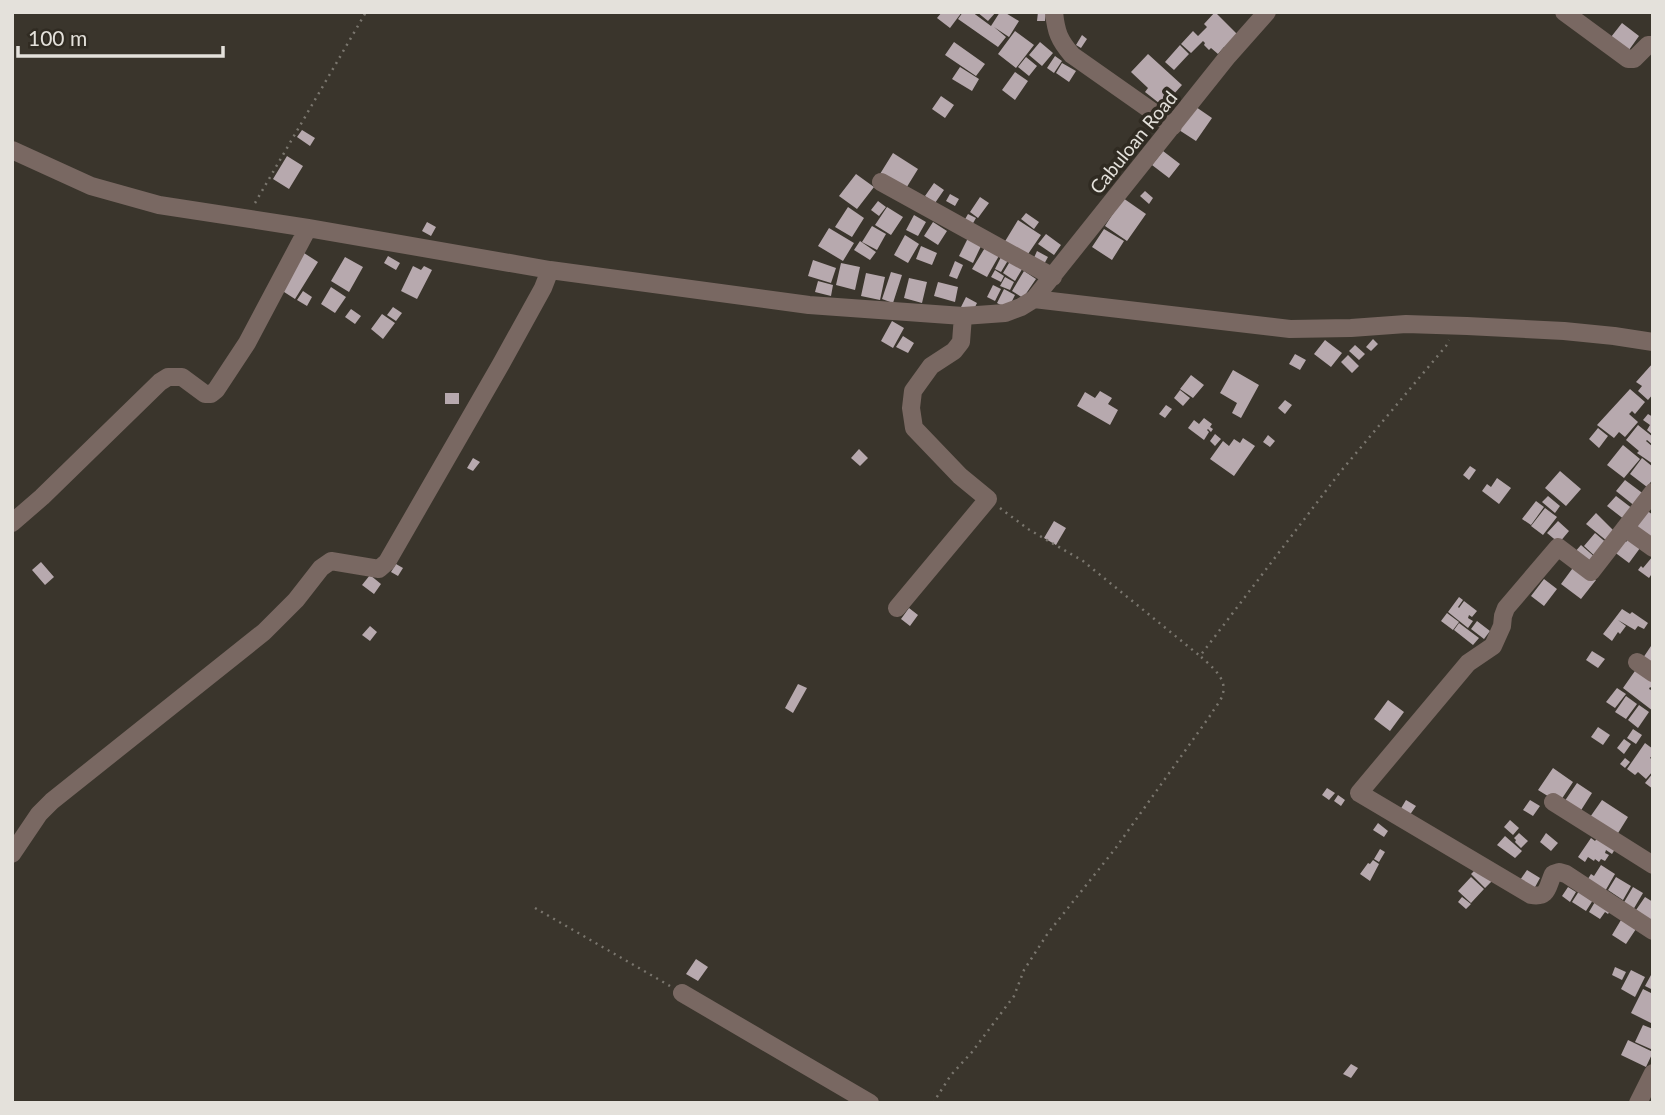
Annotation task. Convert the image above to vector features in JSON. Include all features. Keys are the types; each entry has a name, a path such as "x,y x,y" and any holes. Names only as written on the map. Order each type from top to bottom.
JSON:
{"street":[{"path":"1054,12 1055,29 1072,55 1172,126"},
{"name":"Cabuloan Road","path":"1034,299 1228,56 1268,12"},
{"path":"1564,12 1628,59 1634,59 1648,45 1653,46"},
{"path":"12,150 91,186 159,205 550,270 808,304 963,316 1005,313 1034,299 1290,330 1406,324 1564,331 1653,342"},
{"path":"881,182 1053,277"},
{"path":"12,523 160,382 168,377 182,377 205,394 216,390 247,343 308,228"},
{"path":"12,855 39,814 52,801 264,632 296,600 321,568 331,561 379,569 387,562 501,364 543,288 550,270"},
{"path":"897,608 988,499 960,476 914,428 911,408 913,391 931,366 954,351 961,342 963,316"},
{"path":"1653,492 1591,572 1558,547 1506,608 1493,646 1468,663 1359,793 1531,895 1539,896 1545,893 1553,874 1566,874 1653,930"},
{"path":"1625,528 1653,548"},
{"path":"1637,662 1653,673"},
{"path":"1553,802 1653,865"},
{"path":"682,993 870,1103"},
{"path":"1638,1103 1652,1077"}],"path":[{"path":"247,219 366,12"},
{"path":"1200,656 1341,471 1446,346 1454,326"},
{"path":"933,1103 951,1075 985,1036 1014,996 1024,970 1048,933 1115,849 1224,693 1223,682 1200,656 1083,561 1028,529 988,499"},
{"path":"535,908 682,993"}],"building":[{"path":"942,12 962,12 950,28 937,18"},
{"path":"963,12 972,12 991,26 1000,12 1019,21 1009,37 994,27 1006,37 998,47 958,19"},
{"path":"977,12 996,12 988,21"},
{"path":"1038,12 1046,12 1045,21 1037,21"},
{"path":"1215,12 1237,34 1228,50 1224,47 1218,54 1211,48 1209,50 1203,41 1191,53 1181,44 1193,31 1198,36 1207,27 1204,24"},
{"path":"1622,23 1639,36 1629,50 1611,37"},
{"path":"1015,31 1034,45 1016,68 998,54"},
{"path":"1082,35 1087,39 1081,48 1076,45"},
{"path":"954,42 985,64 976,76 945,55"},
{"path":"1040,42 1053,53 1042,66 1029,55"},
{"path":"1180,45 1189,54 1174,70 1165,62"},
{"path":"1148,54 1182,85 1173,95 1178,99 1173,106 1168,102 1164,107 1145,92 1148,88 1131,72"},
{"path":"1055,56 1062,61 1054,73 1047,68"},
{"path":"1026,57 1037,66 1029,76 1018,67"},
{"path":"1062,63 1076,71 1069,82 1056,73"},
{"path":"960,67 979,79 972,91 952,79"},
{"path":"1015,72 1028,81 1015,100 1002,90"},
{"path":"941,96 954,105 945,118 932,109"},
{"path":"1196,107 1212,118 1196,141 1179,130"},
{"path":"302,130 315,138 310,146 297,137"},
{"path":"1163,151 1180,164 1169,178 1152,165"},
{"path":"893,153 918,169 905,190 880,174"},
{"path":"287,156 303,166 289,189 273,179"},
{"path":"856,174 874,187 857,209 839,196"},
{"path":"934,183 944,190 935,203 925,196"},
{"path":"1145,191 1153,198 1149,204 1140,196"},
{"path":"950,194 959,199 955,206 946,201"},
{"path":"980,197 989,203 978,218 970,212"},
{"path":"1123,198 1146,214 1127,241 1105,226"},
{"path":"878,201 886,207 879,216 871,210"},
{"path":"848,207 864,218 852,237 835,227"},
{"path":"887,207 903,217 891,235 875,225"},
{"path":"1026,213 1039,222 1034,229 1021,219"},
{"path":"968,214 976,218 972,225 964,221"},
{"path":"914,215 926,222 918,236 906,230"},
{"path":"1018,220 1041,235 1026,257 1004,243"},
{"path":"427,222 436,227 431,236 422,231"},
{"path":"933,222 947,231 938,245 924,236"},
{"path":"872,226 886,234 877,250 862,242"},
{"path":"829,228 854,243 843,261 818,246"},
{"path":"1104,229 1124,241 1112,260 1092,247"},
{"path":"1046,234 1061,245 1054,255 1038,244"},
{"path":"905,235 919,244 908,263 894,255"},
{"path":"968,238 982,244 973,263 959,256"},
{"path":"860,241 876,252 870,260 854,250"},
{"path":"921,246 937,253 932,265 916,259"},
{"path":"986,246 1000,254 987,277 972,269"},
{"path":"1037,251 1048,257 1043,266 1033,260"},
{"path":"304,253 318,262 295,299 281,290"},
{"path":"1003,253 1010,257 1001,272 995,269"},
{"path":"388,256 400,263 396,270 384,263"},
{"path":"345,257 363,267 349,292 331,281"},
{"path":"1012,258 1024,266 1015,281 1003,273"},
{"path":"813,260 836,268 831,283 808,276"},
{"path":"955,261 963,265 957,279 949,276"},
{"path":"841,263 860,267 855,290 836,285"},
{"path":"413,266 421,270 424,266 432,270 417,299 401,291"},
{"path":"995,270 1004,276 1001,282 991,277"},
{"path":"1024,271 1036,279 1023,298 1012,291"},
{"path":"891,272 902,275 893,303 882,299"},
{"path":"866,273 885,277 880,300 861,296"},
{"path":"1005,277 1014,282 1010,290 1000,286"},
{"path":"909,278 927,282 922,303 904,298"},
{"path":"818,281 833,285 831,296 815,292"},
{"path":"938,282 958,287 955,302 934,296"},
{"path":"993,285 1001,289 995,301 987,297"},
{"path":"331,287 346,297 335,313 321,304"},
{"path":"1004,289 1015,295 1008,309 997,303"},
{"path":"303,291 312,297 307,306 297,300"},
{"path":"966,297 977,303 972,313 961,307"},
{"path":"393,307 402,313 396,321 387,315"},
{"path":"351,309 361,316 355,324 345,317"},
{"path":"382,314 395,323 383,339 371,329"},
{"path":"892,321 904,328 893,348 881,341"},
{"path":"903,336 914,343 908,353 896,347"},
{"path":"1373,339 1378,344 1371,351 1366,347"},
{"path":"1325,340 1342,353 1331,367 1314,354"},
{"path":"1355,345 1365,354 1359,360 1349,351"},
{"path":"1295,354 1306,360 1300,370 1289,364"},
{"path":"1348,355 1359,366 1352,373 1341,362"},
{"path":"1653,363 1653,394 1648,400 1638,391 1642,386 1636,382"},
{"path":"1233,370 1259,385 1241,418 1232,413 1237,403 1220,393"},
{"path":"1191,375 1204,385 1193,398 1180,389"},
{"path":"1630,389 1645,402 1635,414 1632,411 1629,414 1638,422 1625,437 1619,432 1614,438 1597,425"},
{"path":"1180,390 1190,398 1183,406 1174,398"},
{"path":"1100,391 1112,398 1108,404 1118,410 1110,425 1077,406 1085,392 1095,398"},
{"path":"445,393 459,393 459,404 445,404"},
{"path":"1285,400 1292,405 1285,414 1278,408"},
{"path":"1166,405 1172,409 1165,418 1159,414"},
{"path":"1648,414 1653,417 1653,435 1647,430 1650,425 1643,420"},
{"path":"1204,418 1212,424 1210,427 1213,429 1211,432 1207,430 1209,432 1204,440 1188,428 1194,420 1199,424"},
{"path":"1638,425 1653,437 1653,445 1646,441 1653,447 1653,464 1637,453 1639,451 1626,440"},
{"path":"1598,428 1608,436 1599,448 1589,439"},
{"path":"1215,434 1221,439 1215,446 1210,441"},
{"path":"1268,435 1275,441 1270,447 1263,442"},
{"path":"1243,438 1255,446 1234,476 1210,459 1223,441 1229,446 1234,439 1240,443"},
{"path":"1623,445 1640,459 1624,478 1607,465"},
{"path":"859,449 868,458 860,466 851,458"},
{"path":"473,458 480,462 473,471 467,468"},
{"path":"1642,458 1653,467 1653,479 1647,487 1630,474"},
{"path":"1470,466 1476,470 1469,480 1463,475"},
{"path":"1560,471 1581,489 1566,506 1545,488"},
{"path":"1497,478 1511,488 1499,504 1482,491 1487,484 1491,487"},
{"path":"1625,480 1645,495 1636,507 1616,491"},
{"path":"1548,496 1560,506 1555,513 1542,502"},
{"path":"1616,496 1633,509 1625,520 1607,506"},
{"path":"1536,501 1544,507 1531,525 1522,519"},
{"path":"1642,507 1653,515 1653,538 1633,530"},
{"path":"1545,508 1557,517 1543,535 1531,526"},
{"path":"1596,513 1615,532 1607,541 1586,524"},
{"path":"1054,521 1066,528 1056,545 1044,538"},
{"path":"1558,521 1569,531 1559,543 1547,533"},
{"path":"1595,533 1609,545 1597,558 1584,546"},
{"path":"1632,535 1643,544 1629,563 1613,551 1622,539 1626,542"},
{"path":"1581,545 1597,559 1590,567 1574,553"},
{"path":"1653,556 1653,576 1649,578 1638,570"},
{"path":"41,562 54,577 45,585 32,570"},
{"path":"396,564 403,568 398,576 391,572"},
{"path":"1575,565 1596,580 1581,599 1561,584"},
{"path":"370,575 381,584 374,594 362,585"},
{"path":"1544,579 1557,589 1544,606 1531,596"},
{"path":"1459,597 1463,600 1459,608 1464,601 1477,611 1472,617 1469,615 1468,618 1473,621 1468,628 1448,612"},
{"path":"909,608 918,615 910,626 901,619"},
{"path":"1622,609 1648,623 1644,629 1638,626 1635,630 1618,620 1626,626 1612,641 1603,634"},
{"path":"1447,613 1459,622 1453,630 1441,621"},
{"path":"1477,621 1490,631 1484,639 1471,629"},
{"path":"1459,623 1479,638 1473,645 1454,630"},
{"path":"370,626 377,632 370,641 362,635"},
{"path":"1651,646 1653,647 1653,664 1643,658"},
{"path":"1592,651 1605,659 1598,668 1586,660"},
{"path":"1637,668 1653,679 1653,689 1649,689 1653,691 1653,711 1623,688"},
{"path":"798,684 807,688 793,713 785,708"},
{"path":"1617,688 1626,694 1615,708 1606,702"},
{"path":"1626,696 1637,704 1626,719 1615,712"},
{"path":"1388,700 1404,712 1390,731 1374,719"},
{"path":"1639,705 1649,712 1638,728 1628,720"},
{"path":"1598,727 1610,735 1603,745 1591,737"},
{"path":"1633,729 1642,735 1636,744 1627,738"},
{"path":"1624,739 1631,744 1624,754 1617,748"},
{"path":"1645,743 1653,749 1650,758 1653,760 1653,771 1646,779 1638,772 1635,775 1627,769"},
{"path":"1625,758 1630,762 1625,768 1620,764"},
{"path":"1553,768 1573,782 1559,803 1538,790"},
{"path":"1653,773 1653,789 1645,783"},
{"path":"1577,783 1592,793 1578,815 1562,805"},
{"path":"1327,788 1335,793 1329,800 1322,795"},
{"path":"1338,795 1345,800 1341,806 1334,801"},
{"path":"1406,800 1416,806 1409,816 1400,810"},
{"path":"1530,800 1540,806 1533,816 1523,810"},
{"path":"1602,800 1628,817 1615,838 1588,820"},
{"path":"1510,820 1519,828 1513,835 1504,827"},
{"path":"1378,823 1388,831 1384,837 1373,830"},
{"path":"1519,833 1528,841 1521,848 1514,838"},
{"path":"1546,833 1558,843 1551,851 1540,842"},
{"path":"1505,836 1522,851 1515,858 1497,845"},
{"path":"1598,837 1617,846 1612,854 1606,850 1605,853 1609,855 1605,861 1594,861 1588,857 1585,862 1578,857 1591,838 1595,841"},
{"path":"1380,849 1385,852 1379,862 1374,859"},
{"path":"1373,860 1379,864 1370,881 1360,874"},
{"path":"1601,865 1615,874 1604,893 1586,882"},
{"path":"1477,868 1492,881 1485,888 1471,874"},
{"path":"1527,870 1540,878 1534,889 1520,880"},
{"path":"1471,877 1484,889 1471,903 1458,891"},
{"path":"1616,877 1631,886 1623,900 1608,890"},
{"path":"1568,887 1576,892 1570,902 1562,896"},
{"path":"1633,887 1643,893 1633,910 1623,904"},
{"path":"1581,888 1595,897 1586,911 1572,902"},
{"path":"1462,897 1471,904 1466,909 1458,902"},
{"path":"1645,897 1653,902 1653,924 1636,910"},
{"path":"1596,900 1612,908 1600,919 1589,912"},
{"path":"1621,920 1636,929 1626,944 1612,935"},
{"path":"696,959 708,967 698,981 686,974"},
{"path":"1615,967 1626,972 1622,980 1612,975"},
{"path":"1631,970 1645,977 1635,997 1621,989"},
{"path":"1651,975 1653,976 1653,990 1645,986"},
{"path":"1643,989 1653,994 1653,1024 1631,1013"},
{"path":"1643,1025 1653,1029 1653,1050 1635,1042"},
{"path":"1628,1040 1653,1052 1646,1067 1621,1055"},
{"path":"1351,1064 1358,1068 1351,1078 1343,1074"}]}
